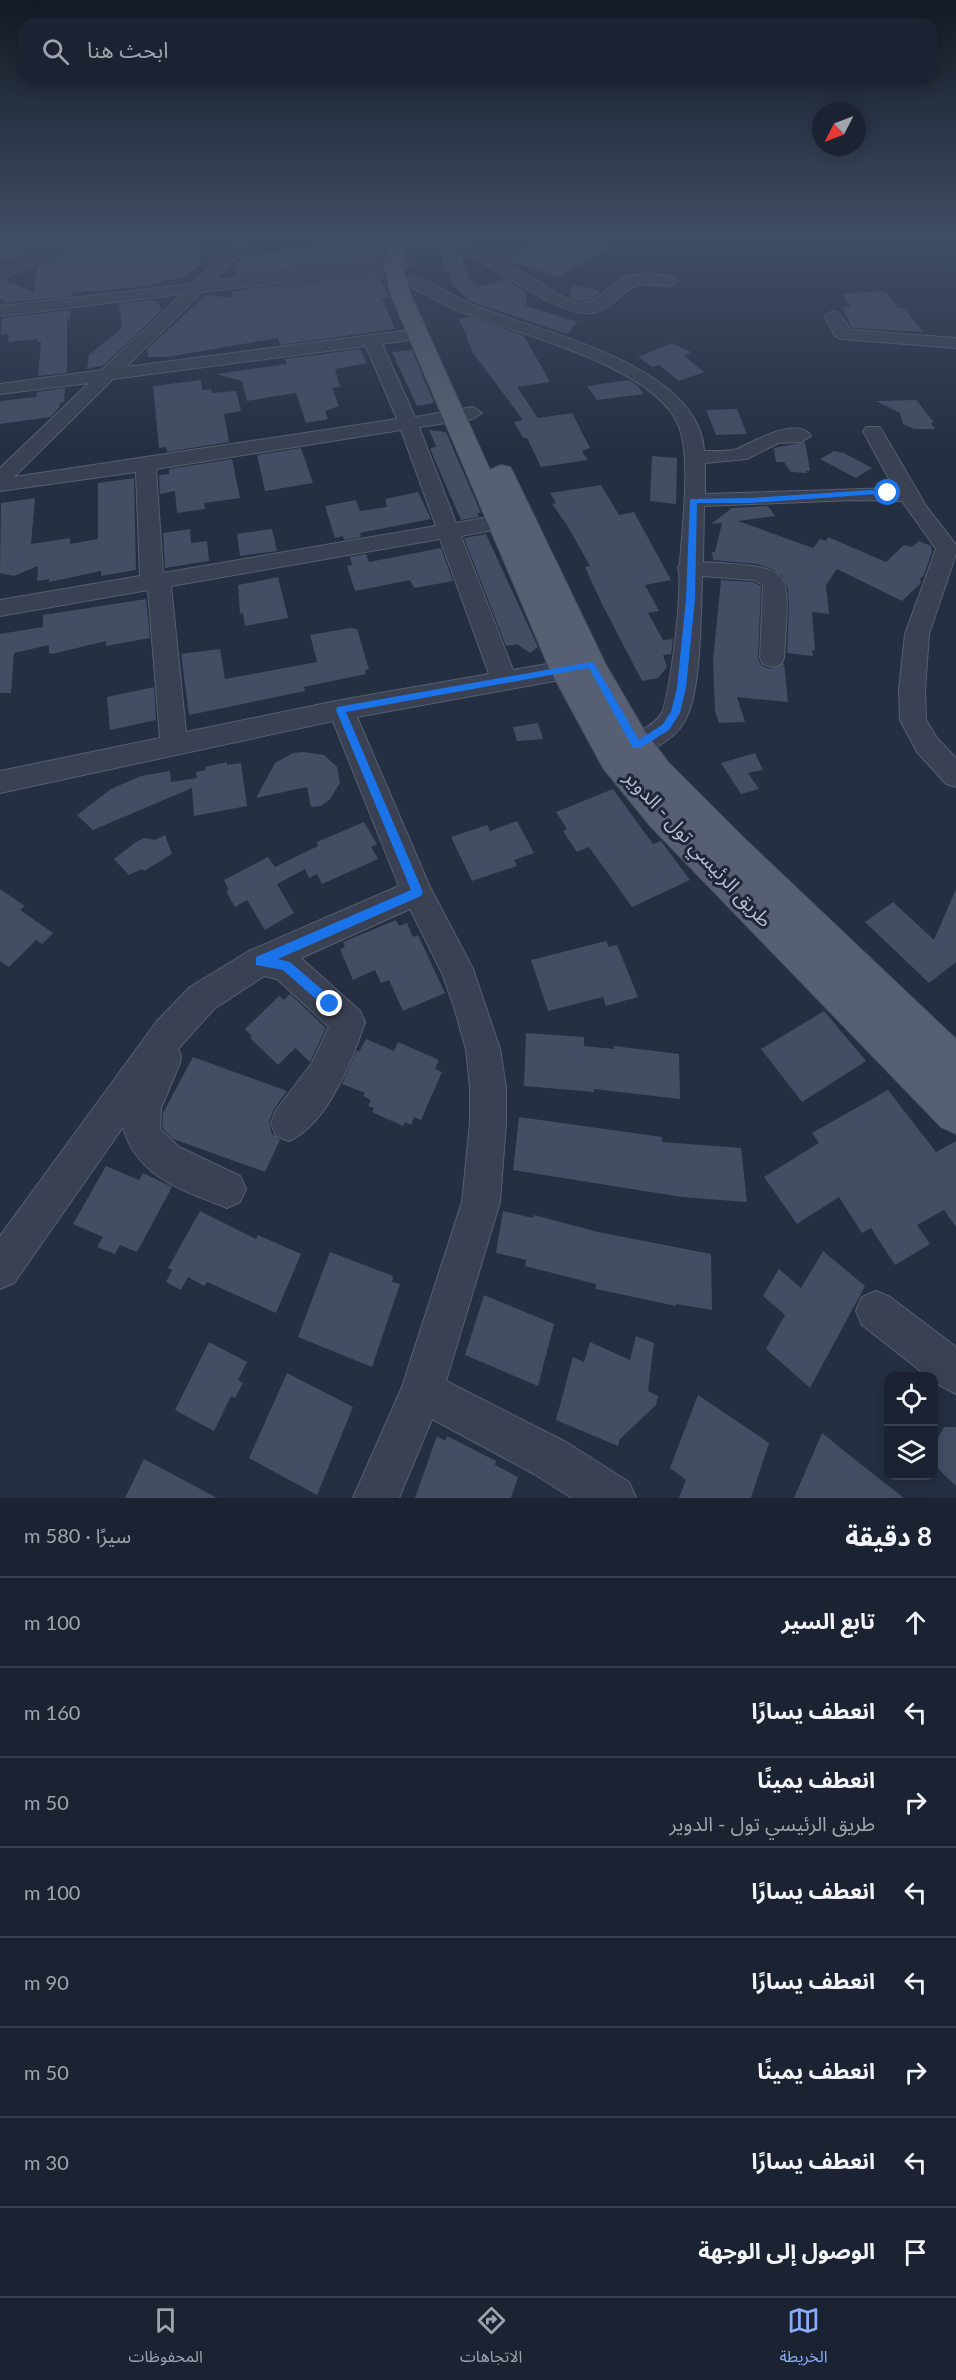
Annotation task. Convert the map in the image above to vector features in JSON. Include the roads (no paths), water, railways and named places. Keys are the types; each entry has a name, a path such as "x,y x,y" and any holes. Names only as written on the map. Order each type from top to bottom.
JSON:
{"main road":[{"name":"طريق الرئيسي تول - الدوير","path":"406,308 417,334 464,414 559,592 578,668 657,772 731,849 956,1068"},
{"name":"طريق الرئيسي تول - الدوير","path":"426,308 501,522 578,668 615,759 663,817 955,1110"}],"street":[{"path":"0,311 25,308"},
{"path":"0,479 176,308"},
{"path":"467,308 596,355 640,375 658,387 680,412 691,433 694,458 689,619 682,688 676,713 666,728 637,746"},
{"path":"578,308 595,308"},
{"path":"833,316 841,332 848,334 956,343"},
{"path":"0,389 417,334"},
{"path":"372,340 408,423 504,681"},
{"path":"0,485 146,465 464,414"},
{"path":"873,431 906,495 925,523 947,548 917,634 912,689 913,720 927,745 956,776"},
{"path":"694,458 740,455 774,437 801,436"},
{"path":"146,465 155,582 174,745"},
{"path":"693,500 750,501 870,492 906,495"},
{"path":"0,608 501,522"},
{"path":"689,568 759,573 774,581 776,594 772,658"},
{"path":"0,782 341,710 578,668"},
{"path":"341,710 417,892 457,969 483,1049 488,1088 488,1123 481,1202 422,1391 376,1498"},
{"path":"0,1269 169,1033 202,998 260,961 417,892"},
{"path":"260,961 286,966 348,1022 341,1045 320,1084 289,1123"},
{"path":"169,1033 163,1062 142,1110 140,1133 150,1149 227,1189"},
{"path":"876,1311 956,1373"},
{"path":"422,1391 550,1458 613,1498"}]}
